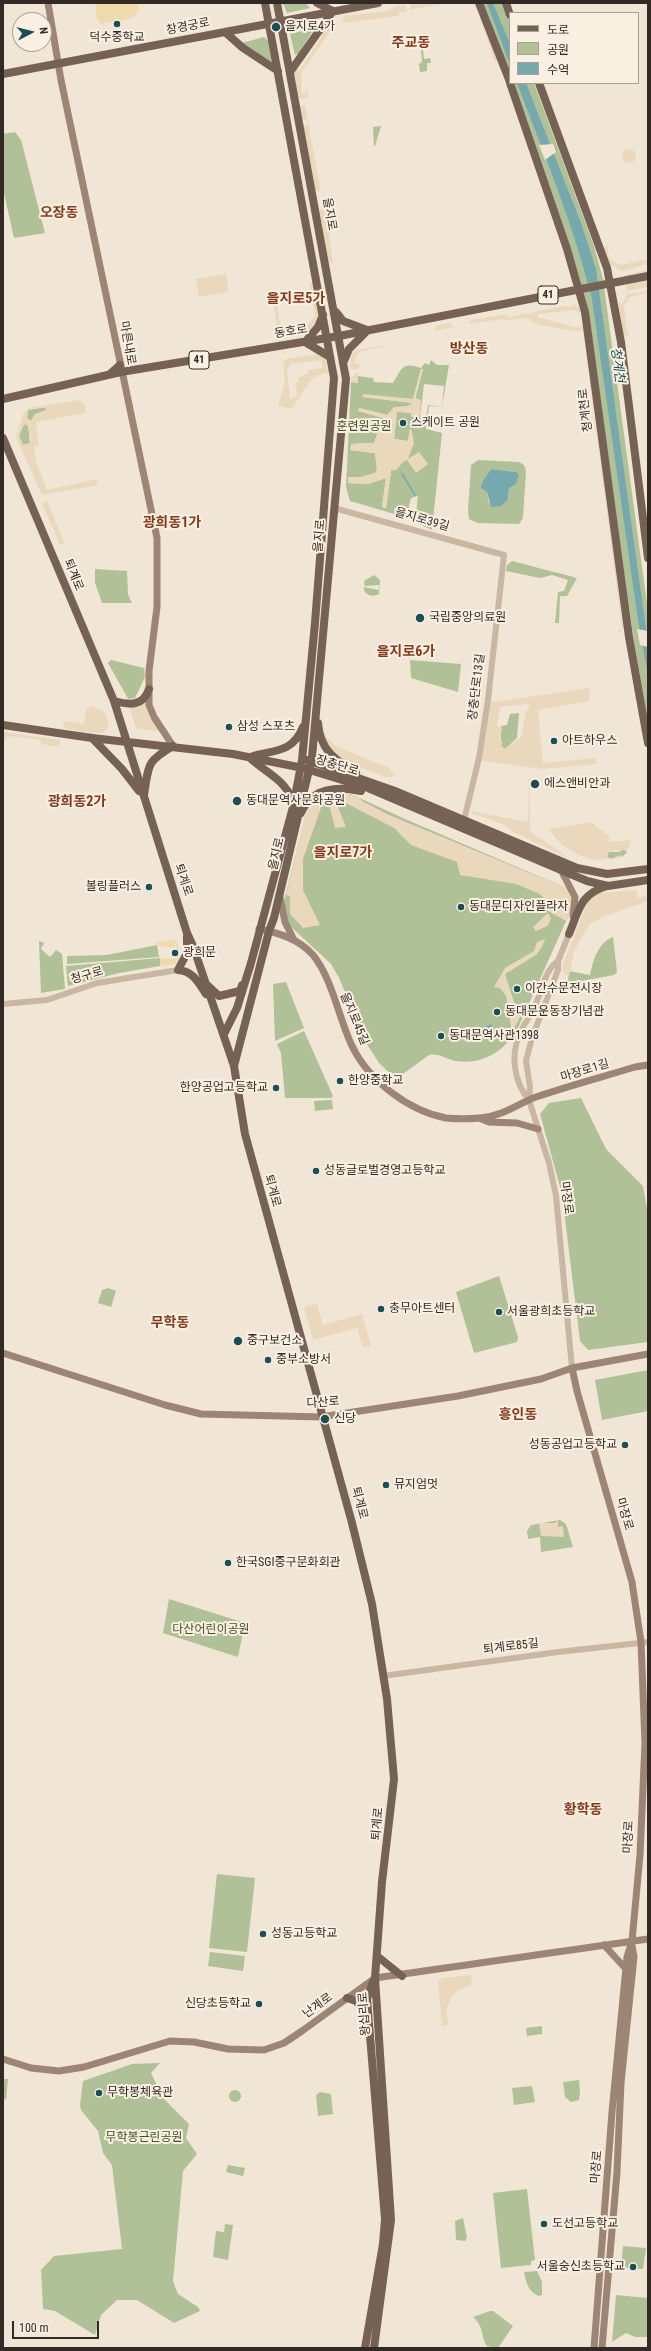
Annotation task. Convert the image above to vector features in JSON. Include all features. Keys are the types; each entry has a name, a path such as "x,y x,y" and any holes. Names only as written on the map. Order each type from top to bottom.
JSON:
{"main road":[{"name":"마른내로","path":"48,3 58,64 157,538 157,607 149,671 149,705 154,717 174,746"},
{"name":"을지로","path":"224,1034 237,1008 251,963 294,802 301,764 334,378 328,338 265,3"},
{"name":"을지로","path":"234,1066 280,894 311,761 346,379 277,3"},
{"path":"290,72 333,12 317,3"},
{"name":"창경궁로","path":"3,74 378,3"},
{"name":"청계천로","path":"479,3 509,79"},
{"path":"225,32 243,48 278,72"},
{"name":"청계천로","path":"511,84 581,289 589,337 629,637 648,743"},
{"path":"539,84 601,247 621,342 648,558"},
{"name":"41","path":"581,289 648,276"},
{"name":"동호로","path":"3,399 110,375 121,369 305,342 581,289"},
{"path":"334,308 343,321 367,331 349,349 344,363"},
{"path":"323,314 321,323 305,342 330,357"},
{"name":"퇴계로","path":"3,438 114,701 187,933 224,1034 234,1066 245,1134 321,1417 343,1489 372,1604 384,1676 394,1779 375,1978"},
{"path":"114,701 137,703 144,699 149,689"},
{"path":"317,699 318,725 324,747 340,763 373,783"},
{"path":"249,757 290,746 300,734 306,716"},
{"name":"장충단로","path":"3,725 92,738 174,746 301,764 311,761 373,783 583,870 607,874 647,868"},
{"path":"92,738 122,769 144,798"},
{"path":"144,798 150,764 155,757 174,746"},
{"path":"249,757 262,769 283,782 294,802"},
{"name":"장충단로","path":"301,764 309,770 368,788 587,881 608,886 648,880"},
{"path":"296,827 303,810 310,800 327,789 343,788 388,797"},
{"path":"561,870 576,901 569,934"},
{"path":"569,934 586,897 596,889 608,886"},
{"path":"280,894 284,922 294,940"},
{"name":"을지로45길","path":"259,929 294,940 308,950 318,963 353,1048 374,1077 395,1095 419,1108 446,1118 479,1118 502,1115 529,1100"},
{"path":"187,933 187,953 178,970 186,970 193,975 214,1008"},
{"path":"206,985 219,996 240,991 251,963"},
{"name":"마장로1길","path":"529,1100 635,1067 648,1065"},
{"path":"479,1118 488,1122 517,1123 538,1129"},
{"name":"다산로","path":"3,1353 165,1405 201,1414 321,1417 458,1396 541,1379 572,1368 648,1354"},
{"name":"마장로","path":"572,1368 579,1398 632,1582 644,1642 645,1743 640,1855 632,1941 626,1970 612,2105 594,2348"},
{"path":"375,1978 402,1976 648,1939"},
{"name":"마장로","path":"602,2348 617,2172 622,2083 634,1957 632,1941"},
{"path":"604,1946 626,1970"},
{"path":"376,1956 402,1976"},
{"name":"난계로","path":"3,2059 31,2068 59,2071 84,2067 170,2041 194,2042 228,2049 264,2050 284,2043 375,1978"},
{"name":"왕십리로","path":"374,2348 372,2331 385,2219 367,1998 375,1978"},
{"name":"왕십리로","path":"365,2348 372,2331 391,2220 375,1978"},
{"path":"347,1998 359,2003 368,2014"}],"street":[{"name":"을지로39길","path":"334,508 504,555"},
{"name":"장충단로13길","path":"464,820 479,758 504,555"},
{"name":"마장로","path":"529,1100 530,1087 526,1061 532,1038 558,970 558,962 569,934"},
{"name":"마장로","path":"558,962 551,966 536,1004 520,1032 516,1047 515,1063 517,1081 529,1100 549,1163 556,1196 572,1368"},
{"name":"청구로","path":"3,1004 47,1000 97,983 178,970"},
{"name":"퇴계로85길","path":"384,1676 644,1642"}],"green space":[{"path":"283,3 306,3 310,8 287,13"},
{"path":"481,3 503,3 509,20 509,74"},
{"path":"310,29 312,32 299,53 295,55 290,34"},
{"path":"264,37 268,41 272,64 242,43"},
{"path":"421,49 423,49 424,59 430,58 431,63 427,63 427,71 420,72 419,64 422,62"},
{"path":"512,84 534,84 594,246 603,279 648,611 648,720 634,642 586,301 574,260"},
{"path":"381,126 375,146 374,146 373,127"},
{"path":"15,132 21,140 45,233 14,238 3,189 3,134"},
{"name":"훈련원공원","path":"431,360 437,365 449,365 442,407 429,406 426,429 442,433 432,530 415,522 418,496 411,498 408,510 398,515 350,501 346,487 351,382 358,383 358,376 373,378 374,382 393,383 401,370 406,366 421,368 425,363 429,365","holes":["421,369 423,369 415,399 420,415 412,417 412,413 397,411 394,439 408,441 410,429 413,440 412,446 407,456 396,470 391,470 386,508 382,507 386,478 368,484 348,483 349,477 361,477 376,473 377,470 375,453 351,450 351,444 374,443 383,418 359,411 359,408 387,415 398,408 413,403 363,397 413,399","424,384 444,386 442,407 428,405 426,419 420,418"]},
{"path":"47,407 46,410 34,415 31,421 27,418 28,410"},
{"path":"24,424 28,425 30,443 23,445 19,436"},
{"path":"478,460 519,462 524,465 526,471 523,518 519,524 478,523 469,519 468,511 471,465","holes":["491,469 516,472 509,488 508,499 489,503 487,492 482,482"]},
{"path":"512,561 577,578 567,596 560,596 559,623 555,623 558,592 564,591 568,580 552,575 540,578 506,571 507,565"},
{"path":"95,569 127,571 128,594 132,603 102,603 95,583"},
{"path":"374,575 380,580 379,594 371,596 364,591 364,587 379,590 379,585 365,586 364,581"},
{"path":"111,660 144,668 145,677 135,698 128,699 108,663"},
{"path":"410,660 461,664 458,692 411,678"},
{"path":"519,713 517,738 505,749 501,746 501,726 507,725 510,714"},
{"name":"동대문역사문화공원","path":"351,794 405,819 566,888 572,908 517,1030 499,1051 483,1059 465,1062 455,1061 442,1056 429,1055 396,1079 379,1063 366,1043 339,978 331,964 288,924 284,901 307,811 317,799"},
{"path":"623,849 627,852 622,857 620,856 611,859 607,857 608,852 619,852"},
{"path":"613,937 617,972 614,975 570,983 568,981 569,971 590,975 595,958 600,948 604,943"},
{"path":"39,941 44,943 41,949 50,957 56,950 62,954 65,989 41,993"},
{"path":"157,945 159,957 67,964 67,956 107,955"},
{"path":"160,958 160,966 119,973 68,986 66,966"},
{"path":"286,982 304,1028 275,1041 273,984"},
{"path":"304,1031 333,1096 331,1098 285,1098 281,1053 277,1044"},
{"path":"581,1098 606,1149 643,1186 648,1215 648,1342 588,1350 580,1341 562,1194 540,1114 549,1103"},
{"path":"332,1100 333,1109 315,1111 314,1101"},
{"path":"499,1276 518,1337 517,1342 474,1353 456,1292"},
{"path":"108,1288 116,1291 111,1307 98,1303 102,1290"},
{"path":"648,1370 648,1411 602,1420 595,1380"},
{"path":"560,1520 566,1524 573,1547 541,1552 540,1537 528,1539 527,1531 531,1525"},
{"name":"다산어린이공원","path":"169,1599 245,1623 238,1657 163,1633"},
{"path":"217,1874 255,1878 247,1952 209,1948"},
{"path":"210,1952 245,1956 243,1971 208,1966"},
{"path":"542,2026 542,2034 527,2036 526,2028"},
{"name":"무학봉근린공원","path":"160,2063 151,2073 163,2098 189,2124 186,2138 197,2154 183,2171 173,2281 178,2294 198,2307 200,2311 174,2323 137,2300 117,2300 101,2315 95,2335 55,2311 43,2309 41,2270 54,2256 122,2249 112,2165 103,2153 98,2131 81,2110 80,2105 83,2081 132,2064"},
{"path":"3,2079 8,2079 6,2100 3,2097"},
{"path":"579,2080 579,2100 571,2102 565,2097 563,2082"},
{"path":"532,2086 535,2102 514,2105 512,2088"},
{"path":"233,2090 237,2090 241,2096 237,2102 233,2102 229,2098 229,2094"},
{"path":"320,2092 331,2094 333,2114 318,2116 316,2095"},
{"path":"228,2165 245,2168 243,2176 226,2172"},
{"path":"527,2189 535,2260 531,2261 531,2265 501,2268 493,2193"},
{"path":"463,2218 467,2238 465,2241 456,2240 455,2221"},
{"path":"225,2224 233,2225 228,2260 213,2257 216,2231 224,2232"},
{"path":"623,2246 646,2248 643,2269 621,2268"},
{"path":"537,2271 542,2282 542,2295 539,2296 530,2289 524,2272"},
{"path":"616,2295 648,2298 648,2337 635,2337 626,2333 612,2342"},
{"path":"493,2311 513,2326 498,2348 487,2346 481,2328 473,2317"}],"sand":[{"path":"95,3 137,3 139,10 132,18 102,24 97,19"},
{"path":"174,940 175,948 157,945 157,943"},
{"path":"180,957 177,964 160,966 160,958 174,959"}],"shaded area":[{"path":"411,3 445,3 410,10"},
{"path":"475,3 478,3 498,60 495,62"},
{"path":"405,5 407,11 399,12 399,16 342,23 344,16 386,11 396,6"},
{"path":"336,22 338,24 333,27 301,73 302,95 305,94 309,86 307,98 297,99 292,72 296,68 300,70 322,36 318,34 326,24"},
{"path":"305,105 308,121 301,119 299,106"},
{"path":"309,124 321,191 315,191 303,127"},
{"path":"626,149 632,149 636,153 636,159 632,163 626,163 622,159 622,153"},
{"path":"325,207 333,263 328,260 319,210"},
{"path":"609,242 607,248 610,260 621,265 648,259 648,264 622,271 612,265 610,268 603,250"},
{"path":"648,270 648,287 627,291 624,275"},
{"path":"226,274 229,292 199,297 196,279"},
{"path":"309,282 314,284 321,318 310,333 281,339 278,337 274,305 277,305 281,330 307,326 315,316"},
{"path":"648,291 648,293 630,297 624,306 627,332 630,336 622,335 619,302 622,304 628,294"},
{"path":"573,304 583,310 587,326 624,627 620,632 617,632 622,628 583,330 574,331 539,325 526,318 503,319 468,324 471,320 507,314 507,317 564,306 572,307","holes":["575,310 584,316 585,326 574,327 538,317 537,314"]},
{"path":"451,323 454,327 433,331 438,325"},
{"path":"385,345 387,346 361,351 355,358 355,364 360,364 359,369 353,370 350,368 351,355 356,350"},
{"path":"316,354 326,359 328,373 313,377 292,409 278,406 285,381 283,363 287,359","holes":["321,360 322,368 307,370 308,373 298,378 299,382 295,382 297,397 290,398 287,370 291,364"]},
{"path":"421,369 423,369 415,398 421,400 420,415 411,417 411,413 397,412 394,439 408,441 410,428 414,443 408,459 419,452 428,464 416,473 407,460 403,462 396,470 391,470 386,508 382,507 386,478 368,484 348,483 348,477 361,477 375,473 377,470 375,453 350,450 351,444 374,443 383,418 358,411 359,408 387,415 394,407 409,406 412,403 363,397 363,394 413,399"},
{"path":"358,372 358,383 351,382 351,377"},
{"path":"79,400 85,405 86,413 36,422 39,445 34,447 36,461 47,490 97,479 98,485 42,495 16,438 23,414 29,408","holes":["45,407 46,410 35,414 31,421 27,418 28,410","24,424 28,426 31,440 30,443 23,445 19,436"]},
{"path":"47,500 64,543 60,544 42,504"},
{"path":"589,688 590,701 538,710 543,763 596,758 597,764 543,769 482,761 487,703","holes":["530,704 526,712 521,737 505,749 501,746 503,743 500,741 502,728 497,726 500,707"]},
{"path":"147,697 150,718 161,732 136,728 129,707 142,705"},
{"path":"92,706 106,713 109,725 105,731 100,733 83,732 63,728 64,721 84,724 86,709"},
{"path":"3,732 60,740 59,747 41,744 41,740 7,736 6,741 3,740"},
{"path":"324,735 338,747 389,768 394,777 385,777 343,760 328,751"},
{"path":"529,778 530,830 534,835 570,859 513,832 505,825 471,813 471,811 528,822"},
{"path":"330,793 343,793 358,796 362,801 389,815 566,888 570,892 573,904 566,921 548,911 547,901 540,894 516,884 460,875 457,862 411,845 394,828 340,800 337,805 346,827 335,828 330,808 326,804 322,805 303,859 303,890 320,925 303,928 290,914 290,896 286,895 307,811 317,799"},
{"path":"591,822 609,836 609,842 631,840 627,852 623,849 620,852 617,850 609,852 607,857 610,858 595,860 578,855 560,843 548,829"},
{"path":"636,890 638,898 648,895 648,901 603,917 590,924 574,951 569,976 562,971 562,966 589,898 599,893"},
{"path":"548,913 551,918 548,926 536,931 533,927"},
{"path":"545,939 542,947 536,955 505,974 515,1005 519,1006 528,1002 512,1032 506,996 500,988 494,987 505,968 534,951 537,942"},
{"path":"174,940 178,943 180,957 174,959 177,948"},
{"path":"317,1303 323,1325 362,1314 371,1346 363,1348 357,1328 313,1340 304,1307"},
{"path":"558,1520 558,1527 563,1526 564,1537 541,1536 539,1523 555,1523"},
{"path":"471,1975 472,1984 456,1992 451,1998 446,2012 449,2025 442,2026 438,1982 442,1978"}],"water":[{"path":"487,3 493,3 509,42 509,62"},
{"name":"청계천","path":"517,84 526,84 581,223 596,269 648,643 648,675 639,627 592,299 576,244 548,163"},
{"path":"491,469 516,472 519,475 516,484 509,488 508,499 501,506 491,507 487,492 481,488 482,482"},
{"path":"491,1024 494,1033 480,1040 476,1031"}],"pier":[{"path":"553,144 556,152 545,160 539,145"},
{"path":"637,629 648,631 648,647 640,645"}],"waterway":[{"path":"402,474 415,495"}],"place":[{"name":"덕수중학교","path":"117,24"},
{"name":"을지로4가","path":"276,27"},
{"name":"스케이트 공원","path":"403,423"},
{"name":"국립중앙의료원","path":"420,618"},
{"name":"삼성 스포츠","path":"229,727"},
{"name":"아트하우스","path":"554,741"},
{"name":"에스앤비안과","path":"535,784"},
{"name":"동대문역사문화공원","path":"237,801"},
{"name":"볼링플러스","path":"149,887"},
{"name":"동대문디자인플라자","path":"461,907"},
{"name":"광희문","path":"175,953"},
{"name":"이간수문전시장","path":"517,989"},
{"name":"동대문운동장기념관","path":"497,1012"},
{"name":"동대문역사관1398","path":"441,1036"},
{"name":"한양중학교","path":"340,1081"},
{"name":"한양공업고등학교","path":"276,1088"},
{"name":"성동글로벌경영고등학교","path":"316,1171"},
{"name":"충무아트센터","path":"381,1309"},
{"name":"서울광희초등학교","path":"499,1312"},
{"name":"중구보건소","path":"238,1341"},
{"name":"중부소방서","path":"268,1360"},
{"name":"신당","path":"325,1419"},
{"name":"성동공업고등학교","path":"625,1445"},
{"name":"뮤지엄멋","path":"386,1485"},
{"name":"한국SGI중구문화회관","path":"228,1563"},
{"name":"성동고등학교","path":"263,1934"},
{"name":"신당초등학교","path":"259,2004"},
{"name":"무학봉체육관","path":"99,2093"},
{"name":"도선고등학교","path":"544,2224"},
{"name":"서울숭신초등학교","path":"633,2267"}],"district":[{"name":"주교동","path":"411,43"},
{"name":"오장동","path":"59,213"},
{"name":"을지로5가","path":"296,299"},
{"name":"방산동","path":"469,349"},
{"name":"광희동1가","path":"172,523"},
{"name":"을지로6가","path":"406,652"},
{"name":"광희동2가","path":"77,802"},
{"name":"을지로7가","path":"343,853"},
{"name":"무학동","path":"170,1323"},
{"name":"흥인동","path":"518,1415"},
{"name":"황학동","path":"583,1810"}]}
